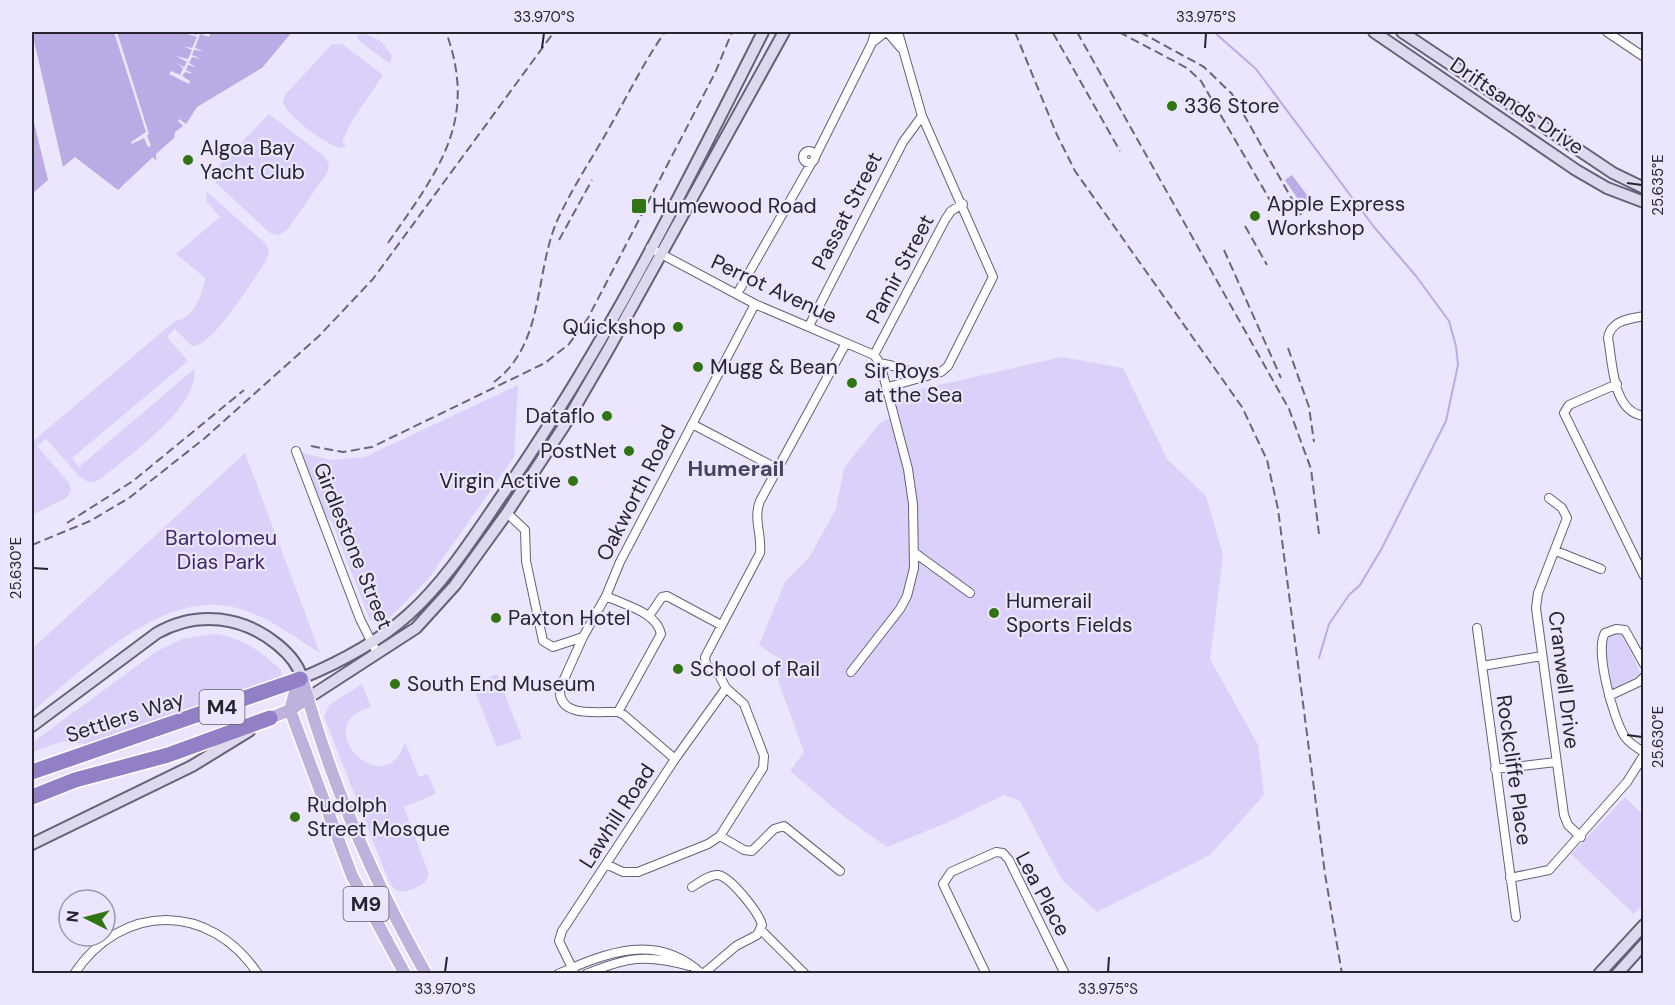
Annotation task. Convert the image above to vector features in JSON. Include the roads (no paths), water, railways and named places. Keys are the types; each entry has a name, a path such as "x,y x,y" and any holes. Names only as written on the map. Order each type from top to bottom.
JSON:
{"highway":[{"name":"Settlers Way","path":"32,772 301,678"},
{"name":"M4","path":"32,798 75,780 177,752 270,718"}],"main road":[{"name":"M4","path":"301,678 330,666 371,642 406,617 427,597 483,524 553,419 650,248 764,32"},
{"path":"32,844 192,766 270,718 290,710 416,628 437,608 507,513 564,426 663,255 784,32"},
{"name":"Driftsands Drive","path":"1374,32 1576,170 1607,188 1644,202"},
{"name":"Driftsands Drive","path":"1402,32 1613,173 1644,188"},
{"path":"32,726 158,633 190,620 226,620 258,631 293,659 301,678 290,702 290,710"},
{"name":"M9","path":"301,678 373,875 426,974"},
{"name":"M9","path":"290,710 352,876 405,974"},
{"path":"1599,974 1644,925"},
{"path":"1617,974 1644,944"}],"street":[{"path":"737,294 872,43 886,32 902,49 922,116 963,204 993,277 951,362 940,372 888,387"},
{"path":"1607,32 1644,57"},
{"name":"Passat Street","path":"809,326 908,132 922,116"},
{"name":"Pamir Street","path":"874,356 945,220 951,211 963,204"},
{"name":"Perrot Avenue","path":"650,248 755,304 874,356 880,363 908,469 914,504 915,553 912,582 907,596 851,672"},
{"name":"Oakworth Road","path":"618,712 577,712 561,701 560,688 583,637 606,596 620,562 755,304"},
{"path":"1644,316 1620,322 1609,332 1617,384 1628,411 1644,416"},
{"path":"608,865 623,872 638,872 697,849 720,836 760,774 764,764 759,741 744,704 726,688 722,678 709,668 705,660 760,552 756,511 846,343"},
{"path":"880,363 894,365 920,377"},
{"path":"1617,384 1567,407 1564,413 1641,565 1644,576"},
{"path":"692,424 778,469"},
{"name":"Girdlestone Street","path":"296,451 377,653"},
{"name":"Cranwell Drive","path":"1549,498 1562,508 1567,518 1536,600 1565,820 1581,837"},
{"path":"507,513 525,530 525,561 543,641 553,647 583,637"},
{"path":"1556,551 1601,569"},
{"path":"915,553 970,592"},
{"path":"606,596 649,616 660,630 659,641 618,712 630,718 675,759"},
{"path":"649,616 662,597 668,596 721,626"},
{"name":"Rockcliffe Place","path":"1477,628 1516,917"},
{"path":"1510,878 1549,870 1581,837 1627,782 1644,754 1626,738 1614,713 1601,645 1602,637 1608,631 1625,630 1644,664"},
{"path":"1482,666 1542,656"},
{"path":"1610,696 1639,682 1644,677"},
{"name":"Lawhill Road","path":"574,970 560,944 560,935 608,865 675,759 726,688"},
{"path":"1495,769 1556,762"},
{"path":"720,836 744,850 752,851 774,829 784,826 840,871"},
{"name":"Lea Place","path":"986,974 943,884 951,872 996,852 1003,853 1009,860 1065,974"},
{"path":"692,887 715,876 726,878 756,910 761,919 761,930 805,974"},
{"path":"74,974 84,959 102,942 127,927 149,921 177,920 202,924 233,943 258,974"},
{"path":"700,972 761,930"},
{"path":"558,974 574,970 619,951 644,948 679,956 700,972"},
{"path":"586,974 623,959 643,957 700,972"}],"waterway":[{"path":"1214,32 1256,69 1374,227 1416,276 1449,321 1456,346 1458,365 1446,421 1382,548 1360,585 1349,595 1329,624 1319,658"}],"railway":[{"path":"388,243 437,169 448,145 455,120 458,93 455,64 446,32"},
{"path":"32,545 90,521 129,498 205,438 319,336 373,279 554,32"},
{"path":"494,382 510,366 522,348 530,329 557,221 642,68 665,32"},
{"path":"311,446 343,452 372,447 545,363 569,344 588,318 715,73 732,32"},
{"path":"1015,32 1057,135 1075,171 1242,407 1267,460 1278,509 1325,874 1342,974"},
{"path":"1077,32 1289,409 1311,469 1319,534"},
{"path":"1119,32 1187,68 1201,81 1271,202"},
{"path":"1140,32 1204,67 1232,94 1301,215"},
{"path":"1053,33 1120,151"},
{"path":"559,240 592,180"},
{"path":"1245,226 1267,265"},
{"path":"1224,250 1281,378"},
{"path":"1288,348 1309,407 1314,442"},
{"path":"67,523 133,481 244,390"}],"place":[{"name":"336 Store","path":"1172,106"},
{"name":"Algoa Bay Yacht Club","path":"188,160"},
{"name":"Humewood Road","path":"639,206"},
{"name":"Apple Express Workshop","path":"1255,216"},
{"name":"Quickshop","path":"678,327"},
{"name":"Mugg & Bean","path":"698,367"},
{"name":"Sir Roys at the Sea","path":"852,383"},
{"name":"Dataflo","path":"607,416"},
{"name":"PostNet","path":"629,451"},
{"name":"Virgin Active","path":"573,481"},
{"name":"Humerail Sports Fields","path":"994,613"},
{"name":"Paxton Hotel","path":"496,618"},
{"name":"School of Rail","path":"678,669"},
{"name":"South End Museum","path":"395,684"},
{"name":"Rudolph Street Mosque","path":"295,817"}],"district":[{"name":"Humerail","path":"736,468"}],"park label":[{"name":"Bartolomeu Dias Park","path":"221,550"}]}
